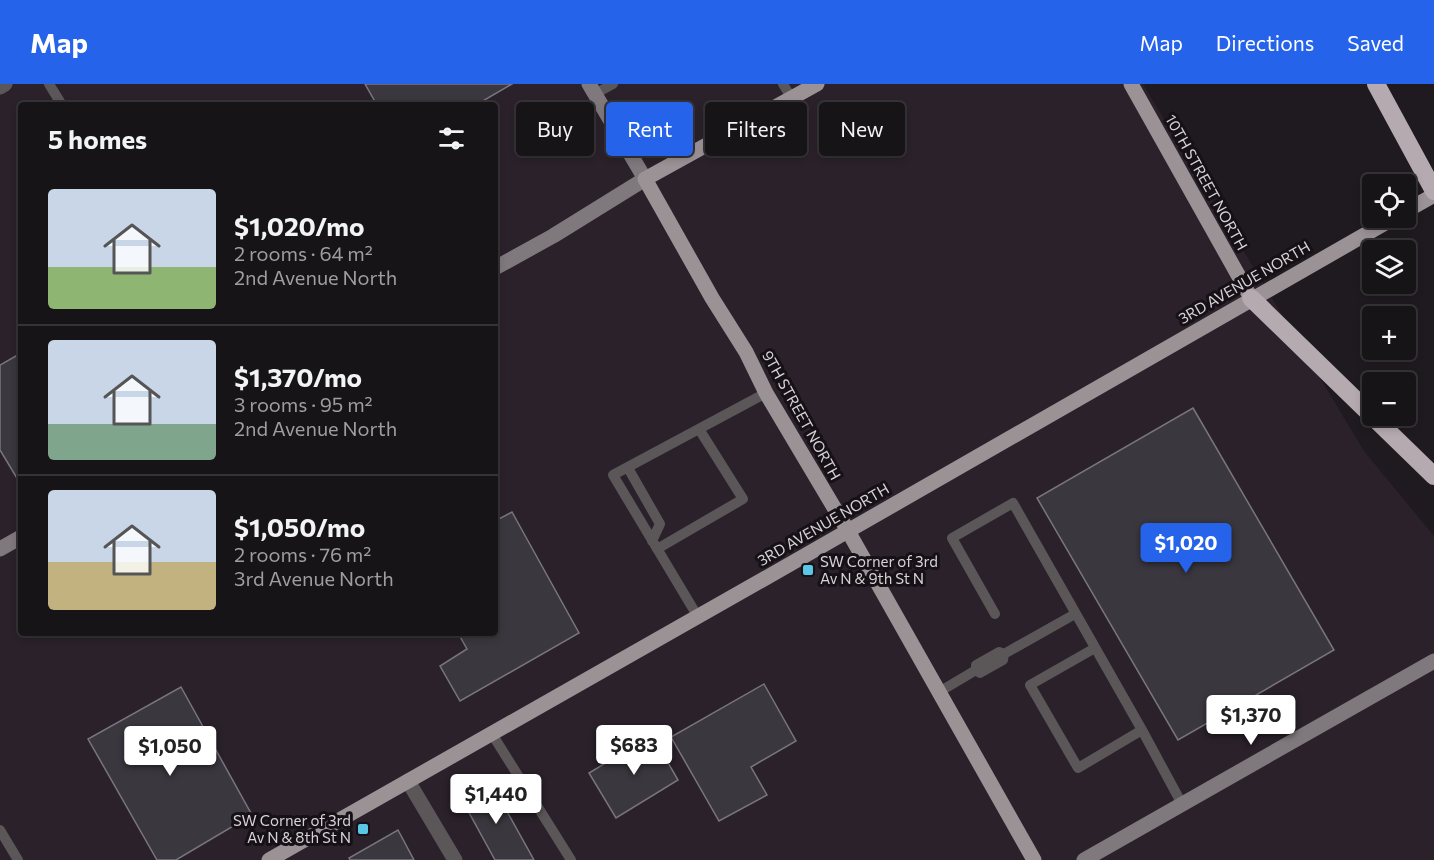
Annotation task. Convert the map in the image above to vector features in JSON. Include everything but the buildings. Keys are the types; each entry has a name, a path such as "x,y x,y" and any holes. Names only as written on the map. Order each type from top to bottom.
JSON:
{"highway":[{"path":"1376,84 1434,193"},
{"path":"1251,298 1434,476"}],"main road":[{"path":"498,266 553,236 645,178 817,84"},
{"name":"10TH STREET NORTH","path":"1131,84 1251,298"},
{"name":"9TH STREET NORTH","path":"592,89 712,298 746,352 766,393 848,531 1034,860"},
{"path":"1416,205 1434,193"},
{"name":"3RD AVENUE NORTH","path":"269,860 1376,228"},
{"path":"0,549 18,539"},
{"path":"1084,860 1434,661"}],"street":[{"path":"0,87 5,84"},
{"path":"408,781 455,860"}],"lane":[{"path":"49,84 60,102"},
{"path":"592,89 613,84"},
{"path":"783,84 792,99"},
{"path":"698,617 613,475 766,393"},
{"path":"655,545 743,499 699,429"},
{"path":"628,468 660,524 655,545"},
{"path":"995,614 952,538 1013,503 1182,804"},
{"path":"939,692 976,670 980,673 1003,660 1004,654 1076,614"},
{"path":"1095,648 1030,685 1078,768 1142,730"},
{"path":"492,734 571,860"},
{"path":"0,830 18,860"}],"shaded area":[{"path":"0,84 1143,84 1364,451 1434,536 1434,860 0,860"}],"place":[{"name":"SW Corner of 3rd Av N & 9th St N","path":"808,570"},
{"name":"SW Corner of 3rd Av N & 8th St N","path":"363,829"}]}
